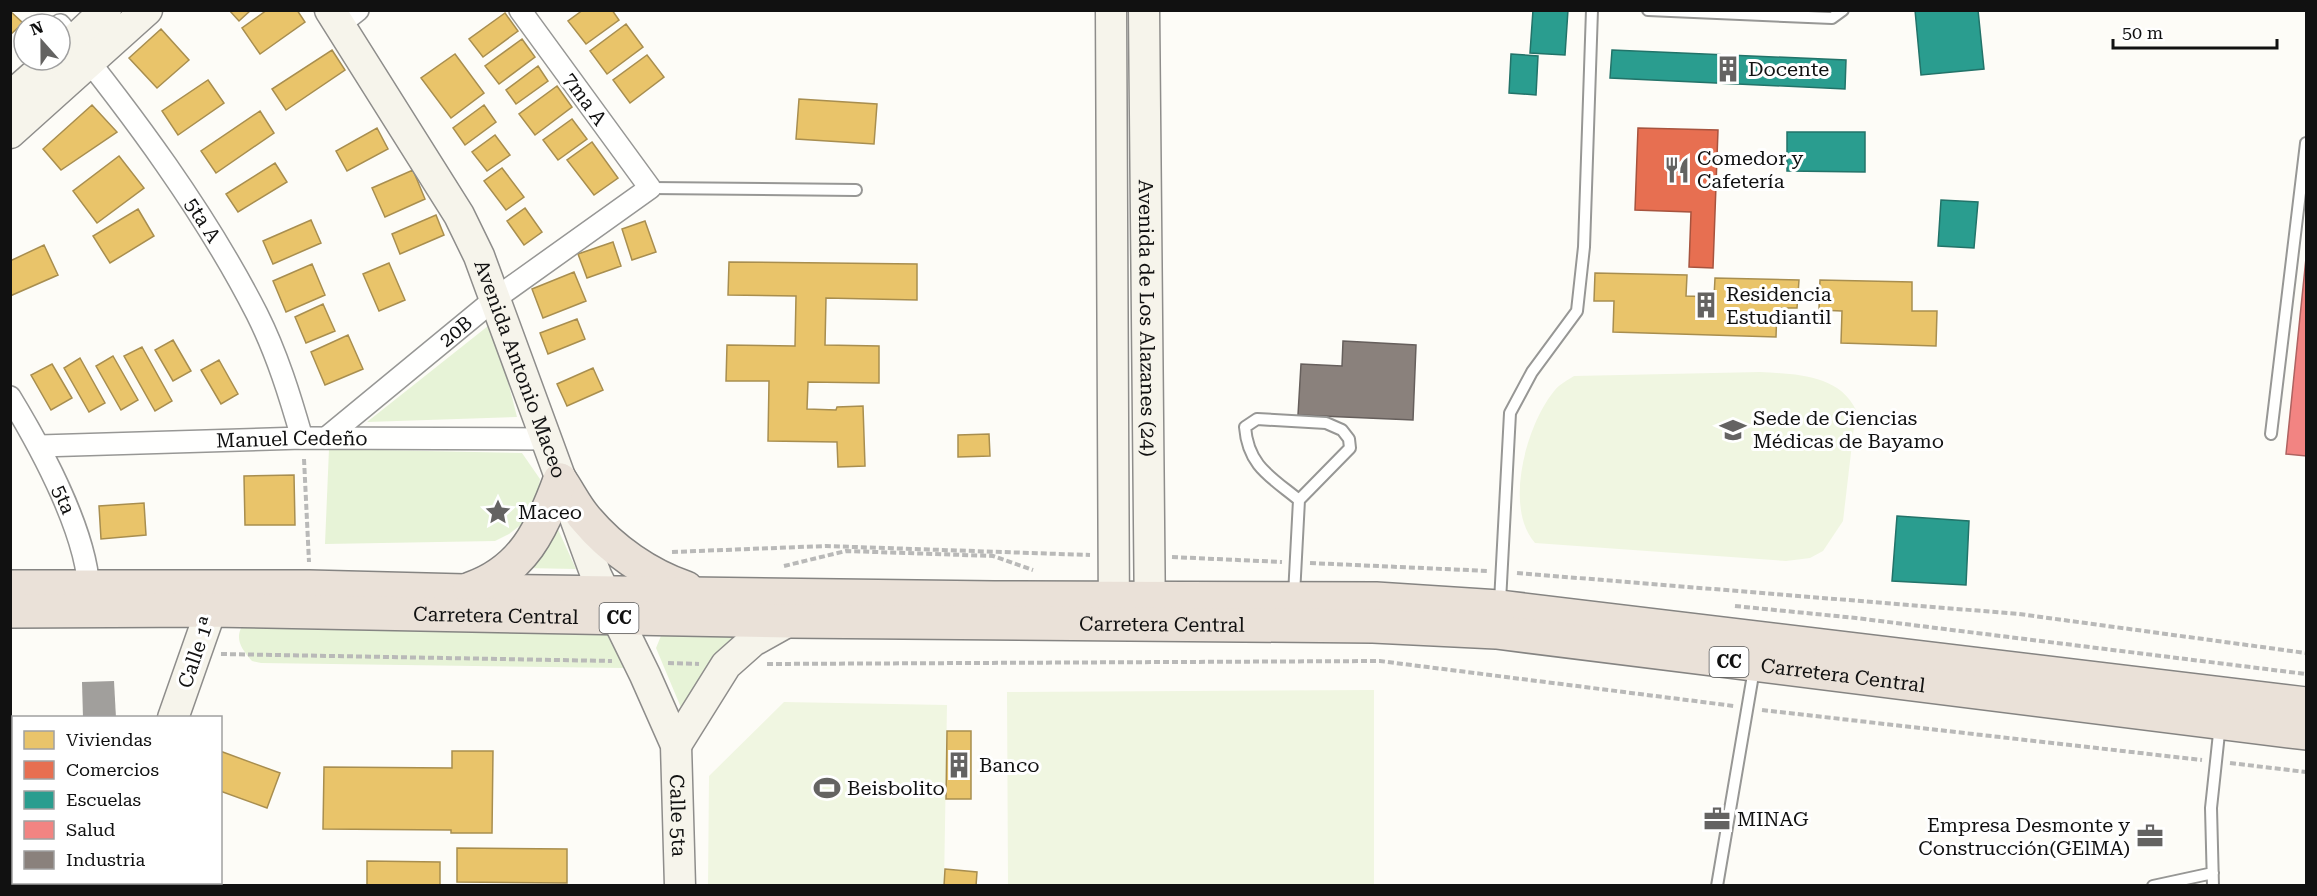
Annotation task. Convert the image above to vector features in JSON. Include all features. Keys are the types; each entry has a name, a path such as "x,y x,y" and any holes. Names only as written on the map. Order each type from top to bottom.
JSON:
{"highway":[{"path":"465,591 486,584 502,574 524,552 546,518 560,480"},
{"path":"560,480 585,519 615,548 648,571 683,587 713,594"},
{"name":"Carretera Central","path":"10,586 89,600"},
{"name":"Carretera Central","path":"215,599 309,587 465,591 789,621 1114,610 1373,626 1498,620"},
{"name":"Carretera Central","path":"10,611 89,600 215,599 610,605 713,594 994,598 1114,610"},
{"name":"Carretera Central","path":"1150,611 1294,598 1376,599 1498,620 2222,708 2307,704"},
{"name":"Carretera Central","path":"2222,708 2307,733"}],"street":[{"path":"72,38 106,10"},
{"path":"72,41 147,10"},
{"name":"7ma A","path":"520,10 650,188"},
{"name":"Avenida de Los Alazanes (24)","path":"1111,10 1114,610"},
{"name":"Avenida de Los Alazanes (24)","path":"1144,10 1150,611"},
{"name":"Avenida Antonio Maceo","path":"342,15 459,215 479,256 496,298 544,439 596,575 676,745"},
{"name":"5ta A","path":"72,52 155,150 217,243 258,315 285,379 302,438"},
{"path":"10,98 36,72"},
{"path":"10,133 48,72"},
{"name":"20B","path":"326,438 496,298 650,188"},
{"name":"5ta","path":"10,397 40,446 77,535 89,600"},
{"name":"Manuel Cedeño","path":"40,446 302,438 544,439"},
{"name":"Calle 1ª","path":"173,716 215,599"},
{"path":"676,745 726,664 753,641 789,621"},
{"name":"Calle 5ta","path":"676,745 680,885"}],"lane":[{"path":"1498,620 1510,413 1532,372 1577,311 1584,247 1592,10"},
{"path":"1648,10 1832,18 1843,10"},
{"path":"2271,434 2307,143"},
{"path":"650,188 856,190"},
{"path":"1294,598 1299,500 1350,448 1349,439 1342,430 1326,423 1257,419 1245,427 1246,442 1258,468 1299,500"},
{"path":"1717,885 1749,708 1755,652"},
{"path":"2213,885 2211,808 2222,708"},
{"path":"2153,885 2213,873"}],"path":[{"path":"302,438 310,569 309,587"},
{"path":"196,654 726,664 1380,661 1749,708 2307,772"}],"green space":[{"path":"493,322 517,417 367,422"},
{"path":"1760,372 1801,375 1827,383 1839,389 1856,410 1843,521 1823,551 1810,558 1786,561 1535,543 1526,527 1521,509 1520,487 1523,465 1536,423 1555,390 1562,384 1574,376"},
{"path":"329,449 522,453 540,479 535,514 509,534 495,541 325,544"},
{"path":"556,525 576,569 524,568"},
{"path":"247,619 609,630 621,649 624,668 261,663 252,661 239,641 240,631"},
{"path":"665,626 752,628 698,681 682,710 656,648"},
{"path":"1374,690 1374,885 1008,885 1007,692"},
{"name":"Beisbolito","path":"784,702 947,705 944,885 708,886 709,776"}],"building: Viviendas":[{"path":"229,10 251,10 239,21"},
{"path":"267,10 297,10 305,22 260,54 242,28"},
{"path":"583,10 612,10 619,20 586,44 568,21"},
{"path":"10,11 12,13 12,33 10,35"},
{"path":"505,13 518,31 483,57 469,39"},
{"path":"626,24 643,47 607,74 590,51"},
{"path":"161,29 189,60 157,88 129,58"},
{"path":"522,39 535,57 499,84 485,66"},
{"path":"332,50 345,70 286,110 272,89"},
{"path":"455,54 484,93 451,118 421,78"},
{"path":"647,55 664,77 630,103 613,80"},
{"path":"538,66 548,81 516,104 506,90"},
{"path":"208,80 224,103 178,135 162,111"},
{"path":"557,86 572,107 535,135 519,114"},
{"path":"799,99 877,104 874,144 796,139"},
{"path":"92,105 117,132 61,170 43,149"},
{"path":"484,105 496,122 465,145 453,128"},
{"path":"260,111 274,133 216,173 201,151"},
{"path":"572,119 587,139 558,160 543,140"},
{"path":"377,128 388,149 347,171 336,151"},
{"path":"495,135 510,155 487,171 472,152"},
{"path":"592,142 618,178 594,195 567,160"},
{"path":"119,156 144,188 97,223 73,191"},
{"path":"275,163 287,182 238,212 226,194"},
{"path":"502,168 524,197 506,210 484,181"},
{"path":"413,170 425,199 385,217 372,188"},
{"path":"525,208 542,232 524,245 507,221"},
{"path":"138,209 154,236 110,263 93,236"},
{"path":"436,215 444,235 400,254 392,234"},
{"path":"311,220 321,243 273,264 263,241"},
{"path":"645,221 656,252 632,260 622,229"},
{"path":"613,242 621,266 587,278 578,254"},
{"path":"44,245 58,275 10,296 10,261"},
{"path":"729,262 917,264 917,300 826,298 825,345 879,346 879,383 808,382 807,409 836,410 837,407 863,406 865,466 838,467 837,442 768,441 769,381 726,381 727,345 795,346 796,296 728,295"},
{"path":"389,263 405,300 379,311 363,274"},
{"path":"312,264 325,295 286,312 273,281"},
{"path":"574,272 586,301 543,318 532,289"},
{"name":"Residencia Estudiantil","path":"1595,273 1687,275 1686,296 1714,297 1715,278 1799,280 1797,308 1777,308 1776,337 1613,332 1614,301 1594,301"},
{"name":"Residencia Estudiantil","path":"1820,280 1912,282 1912,311 1937,311 1936,346 1841,343 1842,311 1819,310"},
{"path":"323,304 335,331 306,343 295,317"},
{"path":"577,319 585,339 548,354 540,333"},
{"path":"348,335 363,369 325,385 311,352"},
{"path":"173,340 191,371 173,381 155,350"},
{"path":"142,347 172,401 155,411 124,356"},
{"path":"113,356 138,400 121,410 96,366"},
{"path":"80,358 105,403 89,412 64,368"},
{"path":"219,360 238,394 221,404 201,370"},
{"path":"52,364 72,398 51,410 31,375"},
{"path":"593,368 603,390 567,406 557,384"},
{"path":"989,434 990,456 958,457 958,435"},
{"path":"294,475 295,525 245,525 244,476"},
{"path":"144,503 146,535 101,539 99,506"},
{"name":"Banco","path":"947,731 971,731 971,799 946,799"},
{"path":"452,751 493,751 492,833 451,833 451,830 323,829 324,767 452,768"},
{"path":"222,752 280,773 267,808 222,792"},
{"path":"457,848 567,849 567,883 457,882"},
{"path":"367,861 440,862 440,886 367,886"},
{"path":"945,869 977,872 976,886 944,886"}],"building: Comercios":[{"name":"Comedor y Cafetería","path":"1638,128 1718,130 1713,268 1689,267 1691,212 1635,210"}],"building: Escuelas":[{"path":"1533,10 1568,10 1565,55 1530,53"},
{"path":"1915,10 1978,10 1984,69 1921,75"},
{"name":"Docente","path":"1612,50 1846,60 1845,89 1610,78"},
{"path":"1511,54 1538,56 1536,95 1509,93"},
{"path":"1787,132 1865,132 1865,172 1787,171"},
{"path":"1941,200 1978,202 1974,248 1938,246"},
{"path":"1897,516 1969,521 1966,585 1892,581"}],"building: Salud":[{"path":"2306,258 2306,456 2286,454"}],"building: Industria":[{"path":"1343,341 1416,345 1413,420 1298,415 1301,364 1342,366"}],"building: Otros":[{"path":"114,681 116,716 83,716 82,682"}],"place":[{"name":"Docente","path":"1728,69"},
{"name":"Comedor y Cafetería","path":"1677,170"},
{"name":"Residencia Estudiantil","path":"1706,305"},
{"name":"Sede de Ciencias Médicas de Bayamo","path":"1733,430"},
{"name":"Maceo","path":"498,512"},
{"name":"Banco","path":"959,765"},
{"name":"Beisbolito","path":"827,788"},
{"name":"MINAG","path":"1717,819"},
{"name":"Empresa Desmonte y Construcción(GElMA)","path":"2150,836"}]}
